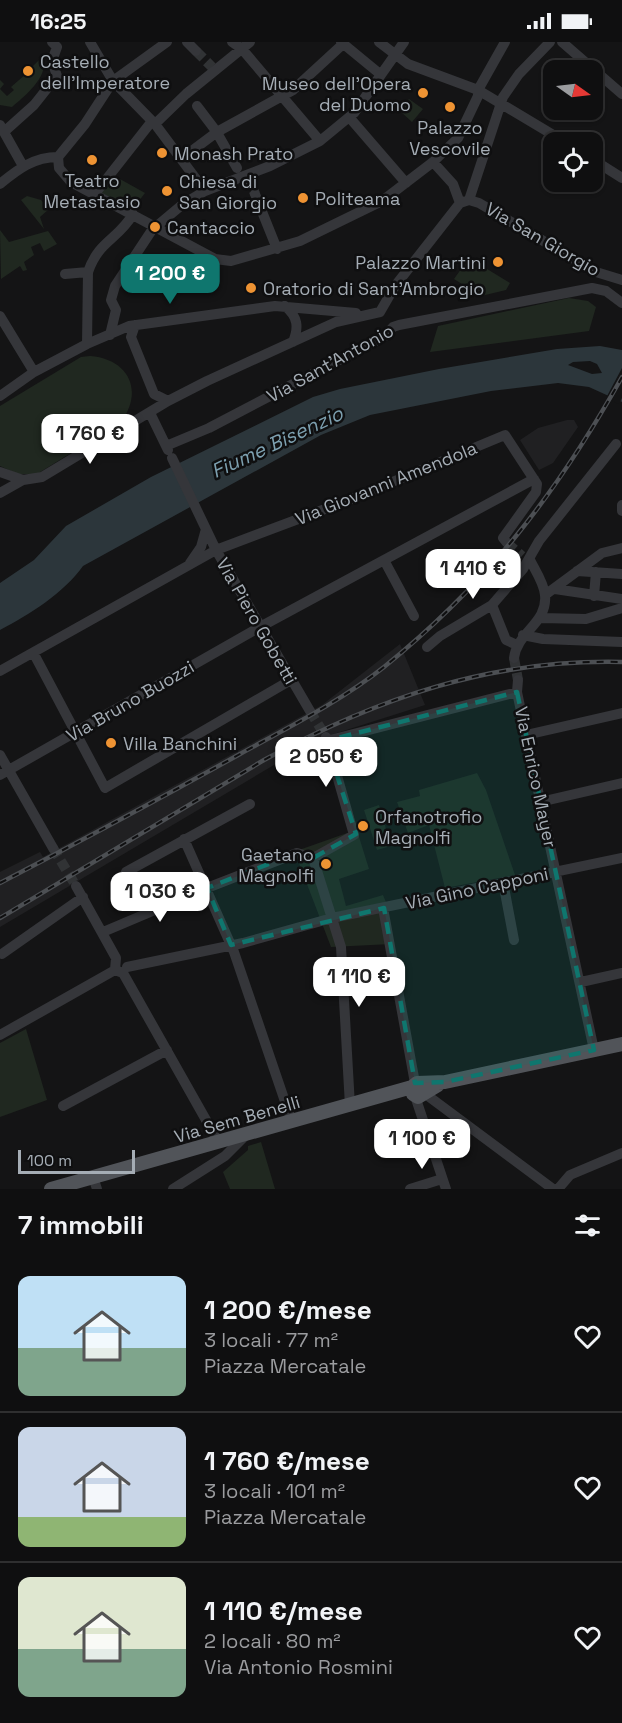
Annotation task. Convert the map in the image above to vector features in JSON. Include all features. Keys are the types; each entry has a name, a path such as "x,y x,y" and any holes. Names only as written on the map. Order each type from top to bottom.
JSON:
{"main road":[{"name":"Via Sem Benelli","path":"51,1189 95,1183 214,1144 390,1094 420,1095 445,1082 622,1044"}],"street":[{"path":"90,42 113,81 154,123 205,191"},
{"path":"167,42 113,81 85,124 58,157 58,168 64,177 94,195 224,262 277,249 346,221 382,201 433,162 459,137 478,96 478,90 503,45 490,42"},
{"path":"187,42 196,51"},
{"path":"232,42 246,45 281,97 320,141"},
{"path":"110,335 116,310 111,300 115,286 155,227 183,204 205,191 243,174 277,163 320,141 357,108 404,42"},
{"path":"0,493 23,480 42,477 168,401 344,319 380,312 407,270 465,201 501,102 519,74 550,42"},
{"path":"562,42 622,94"},
{"path":"181,159 217,132 293,90 342,43 380,75"},
{"path":"23,166 3,128 34,105 57,76 52,61 58,44"},
{"path":"381,44 408,64 478,90 549,132"},
{"path":"94,195 154,123 213,69 246,45"},
{"path":"197,106 217,132 243,174"},
{"path":"349,117 406,183"},
{"path":"0,184 23,166 37,160 58,157"},
{"path":"433,162 465,201"},
{"path":"603,166 622,178"},
{"path":"255,194 277,249"},
{"name":"Via San Giorgio","path":"465,201 479,203 596,272 616,279"},
{"path":"87,344 88,272 96,252 125,228 133,214"},
{"path":"65,274 88,272"},
{"path":"596,272 592,288 606,291 622,303"},
{"path":"606,291 616,279 622,295"},
{"name":"Via Sant'Antonio","path":"168,451 385,336 393,327 592,288"},
{"path":"0,396 32,370 87,344 135,325 284,306 366,314"},
{"path":"284,306 296,318 296,333 293,342"},
{"path":"380,312 393,327"},
{"path":"0,316 32,370"},
{"path":"135,325 131,337 154,394 168,401"},
{"name":"Via Piero Gobetti","path":"150,413 216,550 310,711"},
{"name":"Via Giovanni Amendola","path":"216,550 349,500 505,435 534,479"},
{"path":"427,647 440,636 492,605 539,541 616,444"},
{"path":"0,472 23,480"},
{"path":"507,543 503,538 536,492 537,484 534,479"},
{"name":"Via Bruno Buozzi","path":"4,773 260,627 534,479"},
{"path":"622,505 622,511"},
{"path":"188,566 201,547 206,529"},
{"path":"514,658 517,645 523,635 541,618 550,592 602,553 622,548"},
{"path":"0,671 216,550"},
{"path":"526,558 550,592 622,599"},
{"path":"384,560 414,616"},
{"path":"577,571 622,574"},
{"path":"594,596 596,572"},
{"path":"492,605 506,640 517,645"},
{"path":"541,618 586,619 622,608"},
{"path":"523,635 543,639 622,642"},
{"path":"34,654 105,788 291,680"},
{"name":"Via Enrico Mayer","path":"518,680 517,692 525,735 581,982 594,1050"},
{"path":"103,932 297,853 314,858 354,835 326,739 517,692"},
{"path":"525,735 622,712"},
{"path":"0,755 4,773 53,848"},
{"path":"540,802 622,783"},
{"path":"126,872 250,804"},
{"path":"184,839 231,945 292,1122"},
{"path":"314,858 341,947 350,1106"},
{"name":"Via Gino Capponi","path":"0,1035 121,968 231,945 332,918 622,858"},
{"path":"503,882 514,940"},
{"path":"76,886 167,1050 214,1144 212,1165"},
{"path":"2,954 82,897"},
{"path":"383,908 420,1095 444,1184 410,1189"},
{"path":"581,982 622,973"},
{"path":"63,1106 167,1050"},
{"path":"420,1095 555,1189 570,1175 622,1153"},
{"path":"173,1189 225,1156 245,1136"}],"highlighted area":[{"path":"517,692 594,1050 445,1082 415,1083 384,908 231,945 207,888 297,853 313,858 356,834 326,741"}],"shaded area":[{"path":"42,57 44,64 40,78 30,91 12,107 0,105 0,89 7,96 14,90 11,87 26,74 29,77 34,73 30,69"},
{"path":"409,99 423,109 412,122 400,111"},
{"path":"111,174 145,193 131,211 96,192"},
{"path":"27,196 41,200 49,209 40,217 44,229 21,200"},
{"path":"0,230 9,242 48,231 57,244 44,251 40,243 31,247 34,255 24,262 27,270 23,271 20,266 1,279"},
{"path":"469,258 510,283 506,290 481,296 454,279"},
{"path":"569,298 588,301 596,307 589,331 430,352 438,326"},
{"path":"90,356 115,363 129,378 132,388 131,399 121,422 37,474 18,474 0,466 0,406 81,357"},
{"path":"574,420 578,427 553,463 539,470 520,440 538,428"},
{"path":"400,644 425,705 318,739 0,927 0,872 40,852 43,857 322,705"},
{"path":"477,773 486,790 515,875 445,888 429,825 408,833 397,802 420,796 419,790"},
{"path":"379,805 391,846 377,850 364,810"},
{"path":"355,824 369,869 339,879 346,906 383,895 388,907 391,944 331,947 297,858 299,850 350,832"},
{"path":"26,1029 47,1100 0,1117 0,1043"},
{"path":"261,1142 275,1189 230,1189 223,1172 248,1150 248,1146"}],"water":[{"name":"Fiume Bisenzio","path":"600,346 622,350 622,402 589,387 558,383 491,391 370,415 321,435 83,566 67,585 46,602 0,630 0,583 34,560 66,526 151,477 313,397 340,389 439,369 557,349","holes":["590,361 597,364 602,373 592,374 568,365 573,362"]}],"pier":[{"path":"622,368 622,398 619,404 606,398"}],"tunnel":[{"path":"196,51 212,67"},
{"path":"248,177 255,194"},
{"path":"507,543 522,556"},
{"path":"514,658 518,680"},
{"path":"310,711 326,737"},
{"path":"53,848 76,886"}],"railway":[{"path":"0,883 296,724 384,667 456,603 518,534 572,459 622,377"},
{"path":"0,918 264,760 349,718 392,701 481,675 527,667 622,662"}],"place":[{"name":"Castello dell'Imperatore","path":"28,71"},
{"name":"Museo dell'Opera del Duomo","path":"423,93"},
{"name":"Palazzo Vescovile","path":"450,107"},
{"name":"Monash Prato","path":"162,153"},
{"name":"Teatro Metastasio","path":"92,160"},
{"name":"Chiesa di San Giorgio","path":"167,191"},
{"name":"Politeama","path":"303,198"},
{"name":"Cantaccio","path":"155,227"},
{"name":"Palazzo Martini","path":"498,262"},
{"name":"Oratorio di Sant'Ambrogio","path":"251,288"},
{"name":"Villa Banchini","path":"111,743"},
{"name":"Orfanotrofio Magnolfi","path":"363,826"},
{"name":"Gaetano Magnolfi","path":"326,864"}]}
